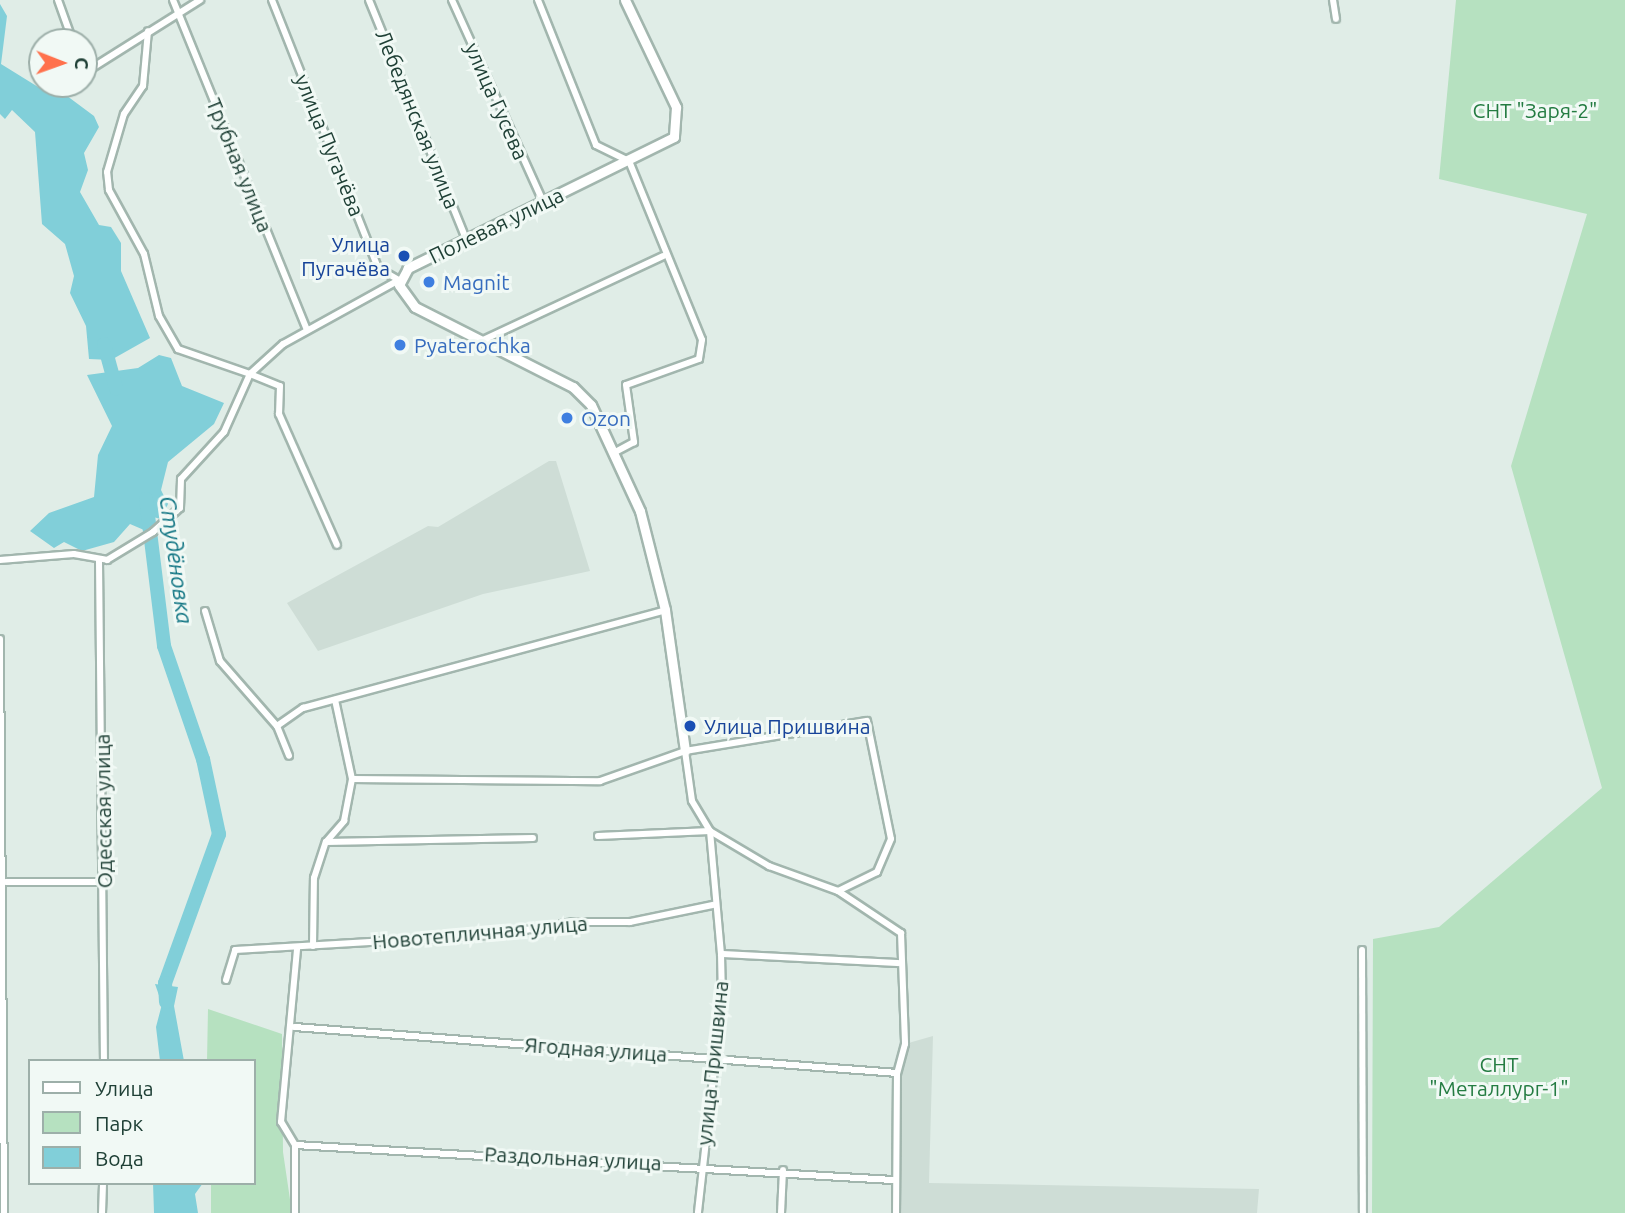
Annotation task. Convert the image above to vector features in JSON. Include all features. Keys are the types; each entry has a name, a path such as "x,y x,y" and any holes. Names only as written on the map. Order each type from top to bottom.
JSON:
{"street":[{"path":"58,0 68,28"},
{"name":"Трубная улица","path":"173,0 307,330"},
{"path":"98,64 200,0"},
{"name":"улица Пугачёва","path":"272,0 378,268 399,280"},
{"name":"Лебедянская улица","path":"369,0 466,239"},
{"name":"улица Гусева","path":"452,0 543,202"},
{"path":"538,0 596,145 629,161 663,256 695,317 702,355 623,389 634,442 615,452"},
{"name":"Полевая улица","path":"250,374 271,351 399,280 408,268 667,144 678,129 677,107 625,0"},
{"path":"1333,0 1336,19"},
{"path":"148,31 144,86 124,114 107,172 109,190 144,254 159,316 178,349 281,386 279,414 337,545"},
{"path":"481,341 663,256"},
{"name":"улица Пришвина","path":"399,280 400,292 415,307 573,387 591,405 640,511 665,610 692,801 710,831 712,905 721,954 722,998 711,1056 698,1213"},
{"path":"0,560 74,554 99,561 153,532 180,508 181,479 224,432 250,374"},
{"name":"Одесская улица","path":"99,561 104,1059"},
{"path":"276,726 303,708 665,610"},
{"path":"205,611 220,661 276,726 289,756"},
{"path":"0,639 6,882 4,1213"},
{"path":"313,946 314,878 326,842 344,821 352,779 335,700"},
{"path":"352,779 600,781 685,751 867,721 891,838 877,872 838,891"},
{"path":"598,836 710,831 769,866 838,891 901,933 899,963 905,1044 897,1073 893,1180 896,1213"},
{"path":"326,842 533,838"},
{"path":"6,882 104,882"},
{"name":"Новотепличная улица","path":"226,980 235,950 297,948 631,922 712,905"},
{"path":"295,1213 295,1145 281,1122 286,1032 294,1027 297,948"},
{"path":"1362,950 1363,1213"},
{"path":"721,954 899,963"},
{"name":"Ягодная улица","path":"294,1027 711,1056 897,1073"},
{"name":"Раздольная улица","path":"295,1145 701,1164 893,1180"},
{"path":"781,1213 783,1170"},
{"path":"102,1213 103,1185"}],"shaded area":[{"path":"549,461 556,461 590,571 483,594 318,651 287,603 428,526 438,527"},
{"path":"933,1036 929,1183 1259,1189 1257,1213 896,1213 897,1073 905,1044"}],"green space":[{"path":"1456,0 1625,0 1625,1213 1372,1213 1373,939 1439,927 1602,788 1511,466 1587,214 1439,179"},
{"path":"208,1009 282,1034 283,1152 292,1213 211,1213 211,1185 256,1185 256,1059 207,1059"}],"water":[{"path":"0,4 7,16 1,64 28,81 28,98 70,98 94,116 99,127 84,153 88,170 80,192 99,225 111,227 121,243 121,271 150,338 111,360 89,359 86,326 70,293 74,276 65,244 42,224 35,132 12,110 5,119 0,114"},
{"path":"159,355 171,358 182,386 224,403 214,424 168,462 161,490 168,504 161,519 149,516 144,530 130,524 114,542 82,551 64,542 54,548 30,531 49,513 94,497 98,455 112,426 87,375 138,368"},
{"path":"155,984 178,987 174,1006 184,1059 160,1059 156,1027 162,1004"},
{"path":"153,1185 202,1185 195,1194 198,1213 154,1213"}],"waterway":[{"name":"Студёновка","path":"104,344 116,388"},
{"name":"Студёновка","path":"146,499 164,646 203,759 219,834 165,983 166,1002"}],"place":[{"name":"Улица Пугачёва","path":"404,256"},
{"name":"Magnit","path":"429,282"},
{"name":"Pyaterochka","path":"400,345"},
{"name":"Ozon","path":"567,418"},
{"name":"Улица Пришвина","path":"690,726"}],"park label":[{"name":"СНТ \"Заря-2\"","path":"1535,110"},
{"name":"СНТ \"Металлург-1\"","path":"1499,1076"}]}
